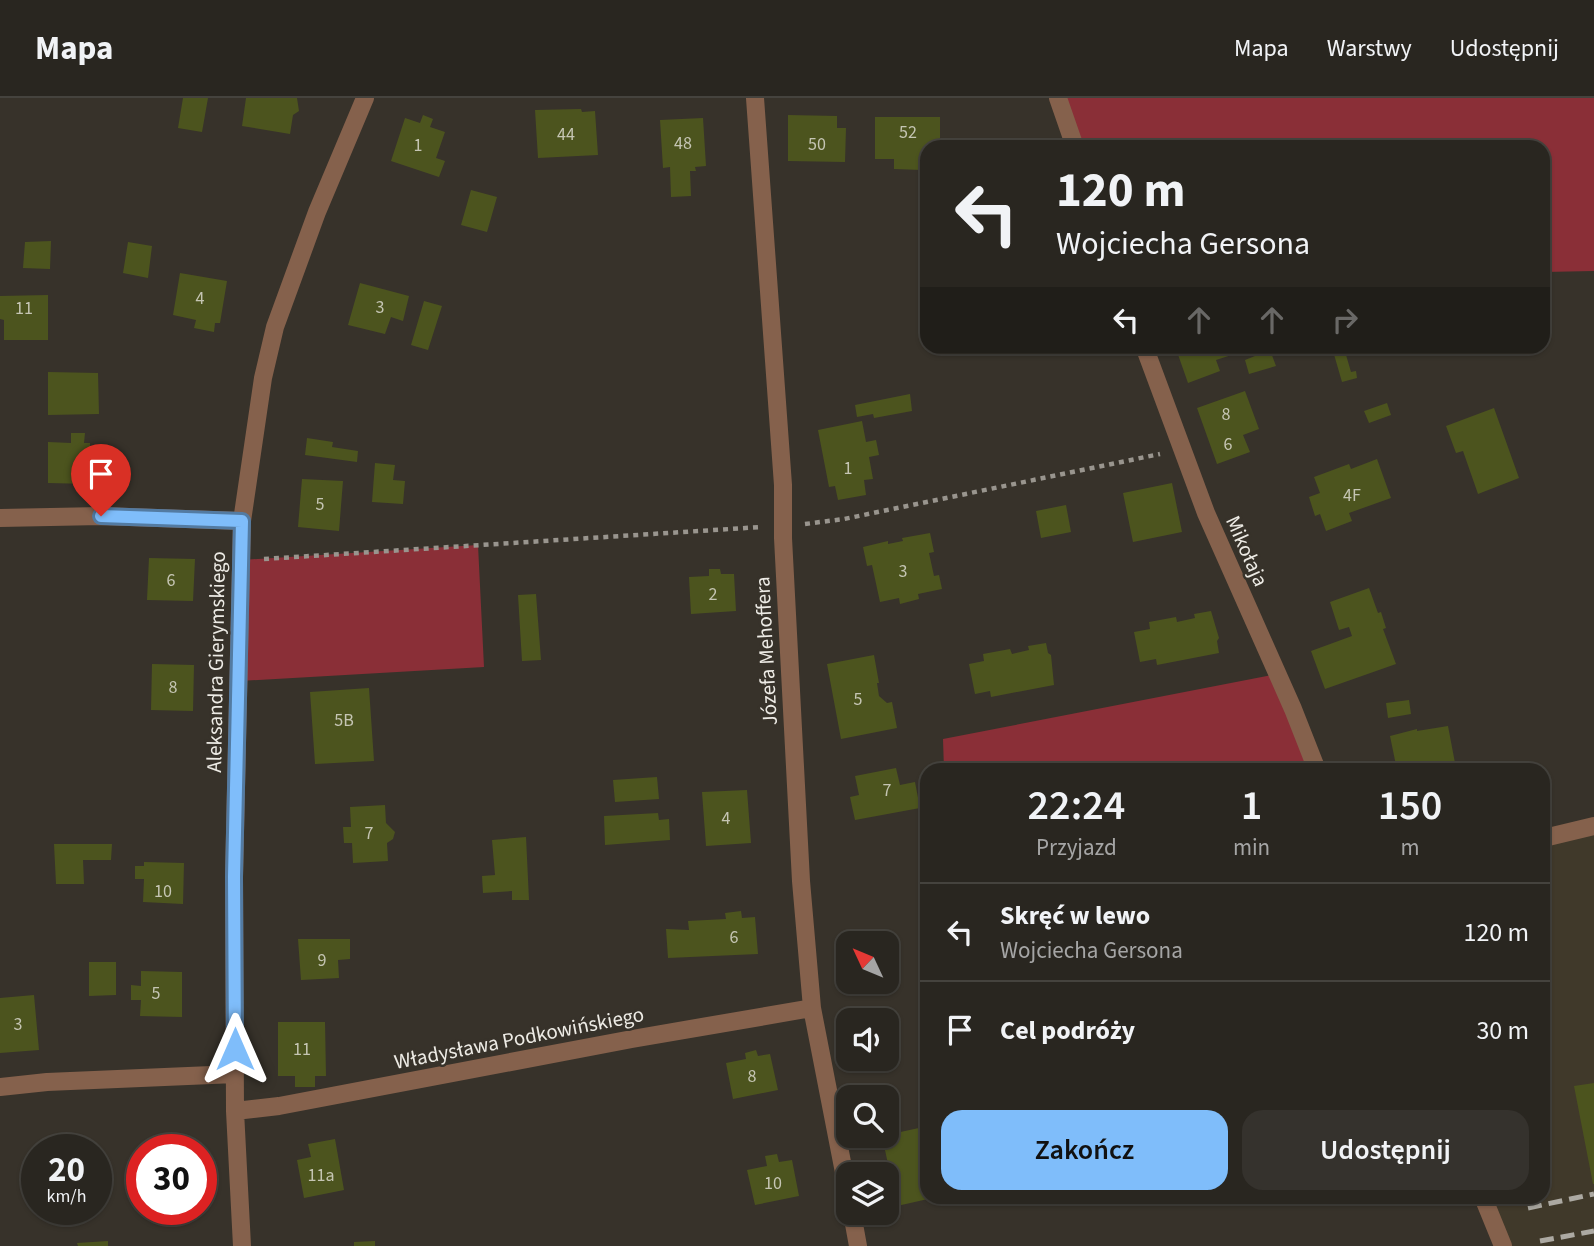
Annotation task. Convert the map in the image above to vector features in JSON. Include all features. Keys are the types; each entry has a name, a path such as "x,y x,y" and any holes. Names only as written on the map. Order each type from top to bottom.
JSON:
{"street":[{"name":"Aleksandra Gierymskiego","path":"242,1246 235,1111 234,877 242,521 263,378 275,327 317,212 365,98"},
{"name":"Józefa Mehoffera","path":"755,98 783,485 800,881 812,1008 842,1162"},
{"path":"1058,98 1073,140"},
{"name":"Mikołaja","path":"1147,354 1206,513 1314,763"},
{"path":"0,518 101,516 242,521"},
{"path":"1550,837 1594,826"},
{"name":"Władysława Podkowińskiego","path":"235,1111 279,1106 812,1008"},
{"path":"0,1087 47,1082 235,1074"},
{"path":"1486,1204 1503,1246"},
{"path":"854,1225 858,1246"}],"path":[{"path":"242,560 783,526 844,519 1182,450"}],"shaded area":[{"path":"1058,98 1594,98 1594,271 1550,272 1550,140 1073,140"},
{"path":"478,545 484,667 239,681 242,560"},
{"path":"1277,674 1314,763 944,763 943,739"},
{"path":"1594,818 1594,1246 1503,1246 1486,1204 1550,1204 1550,829"}],"building":[{"path":"183,98 208,98 202,132 178,128"},
{"path":"246,98 297,98 299,111 293,115 290,134 242,126"},
{"path":"581,109 582,112 595,111 598,155 538,158 535,110"},
{"path":"423,115 433,119 430,127 445,132 436,158 445,161 439,177 391,161 405,118 420,123"},
{"path":"788,115 837,116 837,128 846,128 845,162 788,161"},
{"path":"875,117 940,117 940,140 920,140 920,170 894,169 894,159 875,159"},
{"path":"703,118 706,166 695,167 696,171 690,171 691,196 671,197 670,167 663,168 660,120"},
{"path":"471,190 497,197 487,232 461,225"},
{"path":"51,241 50,269 23,268 25,242"},
{"path":"128,242 152,246 148,278 123,273"},
{"path":"180,273 227,281 220,323 215,323 214,332 194,328 196,320 173,315"},
{"path":"360,283 409,296 403,321 391,317 385,334 348,325"},
{"path":"48,295 48,340 4,340 0,296"},
{"path":"424,301 442,306 428,350 411,345"},
{"path":"1178,354 1235,354 1216,360 1220,371 1188,383"},
{"path":"1260,354 1272,354 1276,366 1249,374 1245,360"},
{"path":"1334,354 1346,354 1351,372 1356,371 1357,378 1342,382"},
{"path":"48,372 98,373 99,414 48,415"},
{"path":"1245,391 1259,429 1243,435 1250,452 1217,464 1197,408"},
{"path":"910,394 912,411 874,418 873,414 857,417 855,405"},
{"path":"1387,403 1391,415 1369,423 1364,411"},
{"path":"1494,408 1519,478 1478,494 1463,451 1456,453 1446,426"},
{"path":"862,421 866,442 876,440 879,455 869,457 873,479 864,480 866,495 838,500 835,486 829,487 818,430"},
{"path":"71,433 85,433 84,443 90,443 90,484 48,483 48,442 71,443"},
{"path":"307,438 333,442 332,447 358,451 357,462 305,455"},
{"path":"1377,459 1391,498 1349,513 1352,521 1326,531 1320,514 1315,516 1309,497 1320,493 1314,477 1349,464 1351,469"},
{"path":"375,463 395,465 393,480 405,481 403,504 372,502"},
{"path":"302,479 343,481 339,531 298,527"},
{"path":"1172,483 1182,532 1133,542 1123,493"},
{"path":"1066,505 1071,532 1041,538 1036,511"},
{"path":"930,533 934,552 929,553 934,576 939,575 942,589 918,594 919,599 900,604 899,598 880,602 872,565 867,566 863,547 888,541 888,544 903,541 902,538"},
{"path":"149,558 195,559 193,601 147,600"},
{"path":"709,569 720,569 721,574 734,574 736,611 691,614 689,577 709,576"},
{"path":"1369,588 1378,613 1381,612 1386,628 1383,629 1396,664 1325,689 1311,651 1352,636 1349,627 1339,630 1330,602"},
{"path":"536,594 541,660 522,661 518,595"},
{"path":"1211,611 1219,638 1219,653 1157,665 1156,659 1140,662 1134,632 1150,629 1149,622 1176,617 1177,622 1195,618 1194,614"},
{"path":"1046,643 1051,655 1054,685 991,697 990,691 975,694 969,664 984,661 983,654 1010,649 1012,654 1029,650 1028,646"},
{"path":"874,655 879,696 887,703 892,702 897,728 841,739 827,664"},
{"path":"152,664 194,665 193,711 151,710"},
{"path":"369,688 374,761 315,764 310,692"},
{"path":"1409,700 1411,714 1388,718 1386,703"},
{"path":"1448,726 1455,763 1396,763 1390,736"},
{"path":"896,768 900,785 915,782 920,808 855,820 850,797 859,795 855,776"},
{"path":"657,777 659,799 615,802 613,780"},
{"path":"747,790 751,843 706,846 702,792"},
{"path":"385,805 386,823 395,832 393,839 387,843 388,861 353,863 352,843 344,843 343,827 351,827 350,807"},
{"path":"658,813 659,820 669,819 670,840 605,845 604,816"},
{"path":"526,837 529,900 512,900 512,891 483,893 482,876 495,875 492,840"},
{"path":"54,844 112,844 111,860 83,860 84,884 56,884"},
{"path":"144,862 184,863 183,904 143,902 144,879 135,879 135,866 144,866"},
{"path":"741,911 742,918 755,917 758,954 668,958 666,929 689,930 688,921 726,919 725,913"},
{"path":"298,939 350,939 350,959 338,960 339,978 301,980"},
{"path":"89,962 116,962 116,995 89,996"},
{"path":"141,971 182,972 182,1017 140,1016 141,1000 131,1000 131,985 141,986"},
{"path":"34,995 39,1050 0,1053 0,998"},
{"path":"278,1022 325,1022 326,1076 315,1076 315,1087 295,1087 295,1076 278,1076"},
{"path":"756,1050 758,1056 770,1054 778,1090 733,1099 726,1063 746,1059 745,1053"},
{"path":"1594,1083 1594,1184 1593,1184 1574,1086"},
{"path":"920,1128 920,1201 899,1206 899,1162 888,1162 885,1148 899,1148 899,1132"},
{"path":"335,1139 344,1190 304,1198 297,1160 311,1157 308,1144"},
{"path":"777,1154 779,1162 792,1160 799,1196 755,1205 747,1170 767,1166 765,1156"},
{"path":"108,1241 108,1246 78,1246 77,1243"},
{"path":"375,1241 375,1246 354,1246 354,1242"}],"railway":[{"path":"1550,1203 1594,1194"},
{"path":"1528,1208 1547,1204"},
{"path":"1540,1241 1594,1231"}],"route":[{"path":"101,516 242,521 234,877 235,1049"}]}
